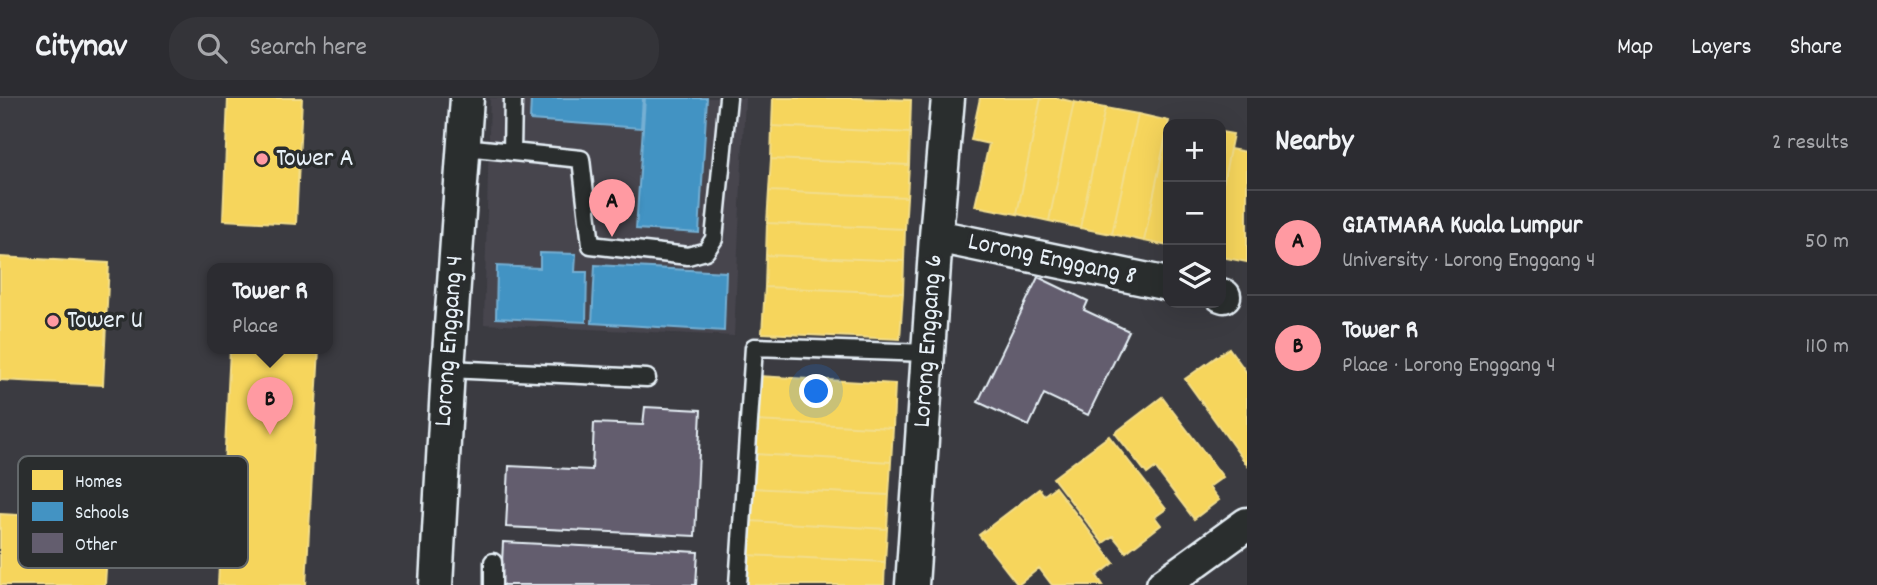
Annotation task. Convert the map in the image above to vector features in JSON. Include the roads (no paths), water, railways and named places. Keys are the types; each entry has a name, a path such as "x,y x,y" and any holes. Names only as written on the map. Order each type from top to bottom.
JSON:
{"street":[{"name":"Lorong Enggang 4","path":"436,585 467,98"},
{"name":"Lorong Enggang 6","path":"912,585 948,98"},
{"name":"Lorong Enggang 8","path":"936,236 1163,283"},
{"path":"1163,585 1247,524"}],"lane":[{"path":"512,152 513,98"},
{"path":"464,148 581,159 591,245 688,256 706,251 714,239 728,98"},
{"path":"738,585 754,346 928,353"},
{"path":"448,369 647,378"},
{"path":"492,585 493,562"}],"place":[{"name":"Tower A","path":"262,159"},
{"name":"GIATMARA Kuala Lumpur","path":"612,237"},
{"name":"Tower U","path":"53,321"},
{"name":"Tower R","path":"270,435"}]}
